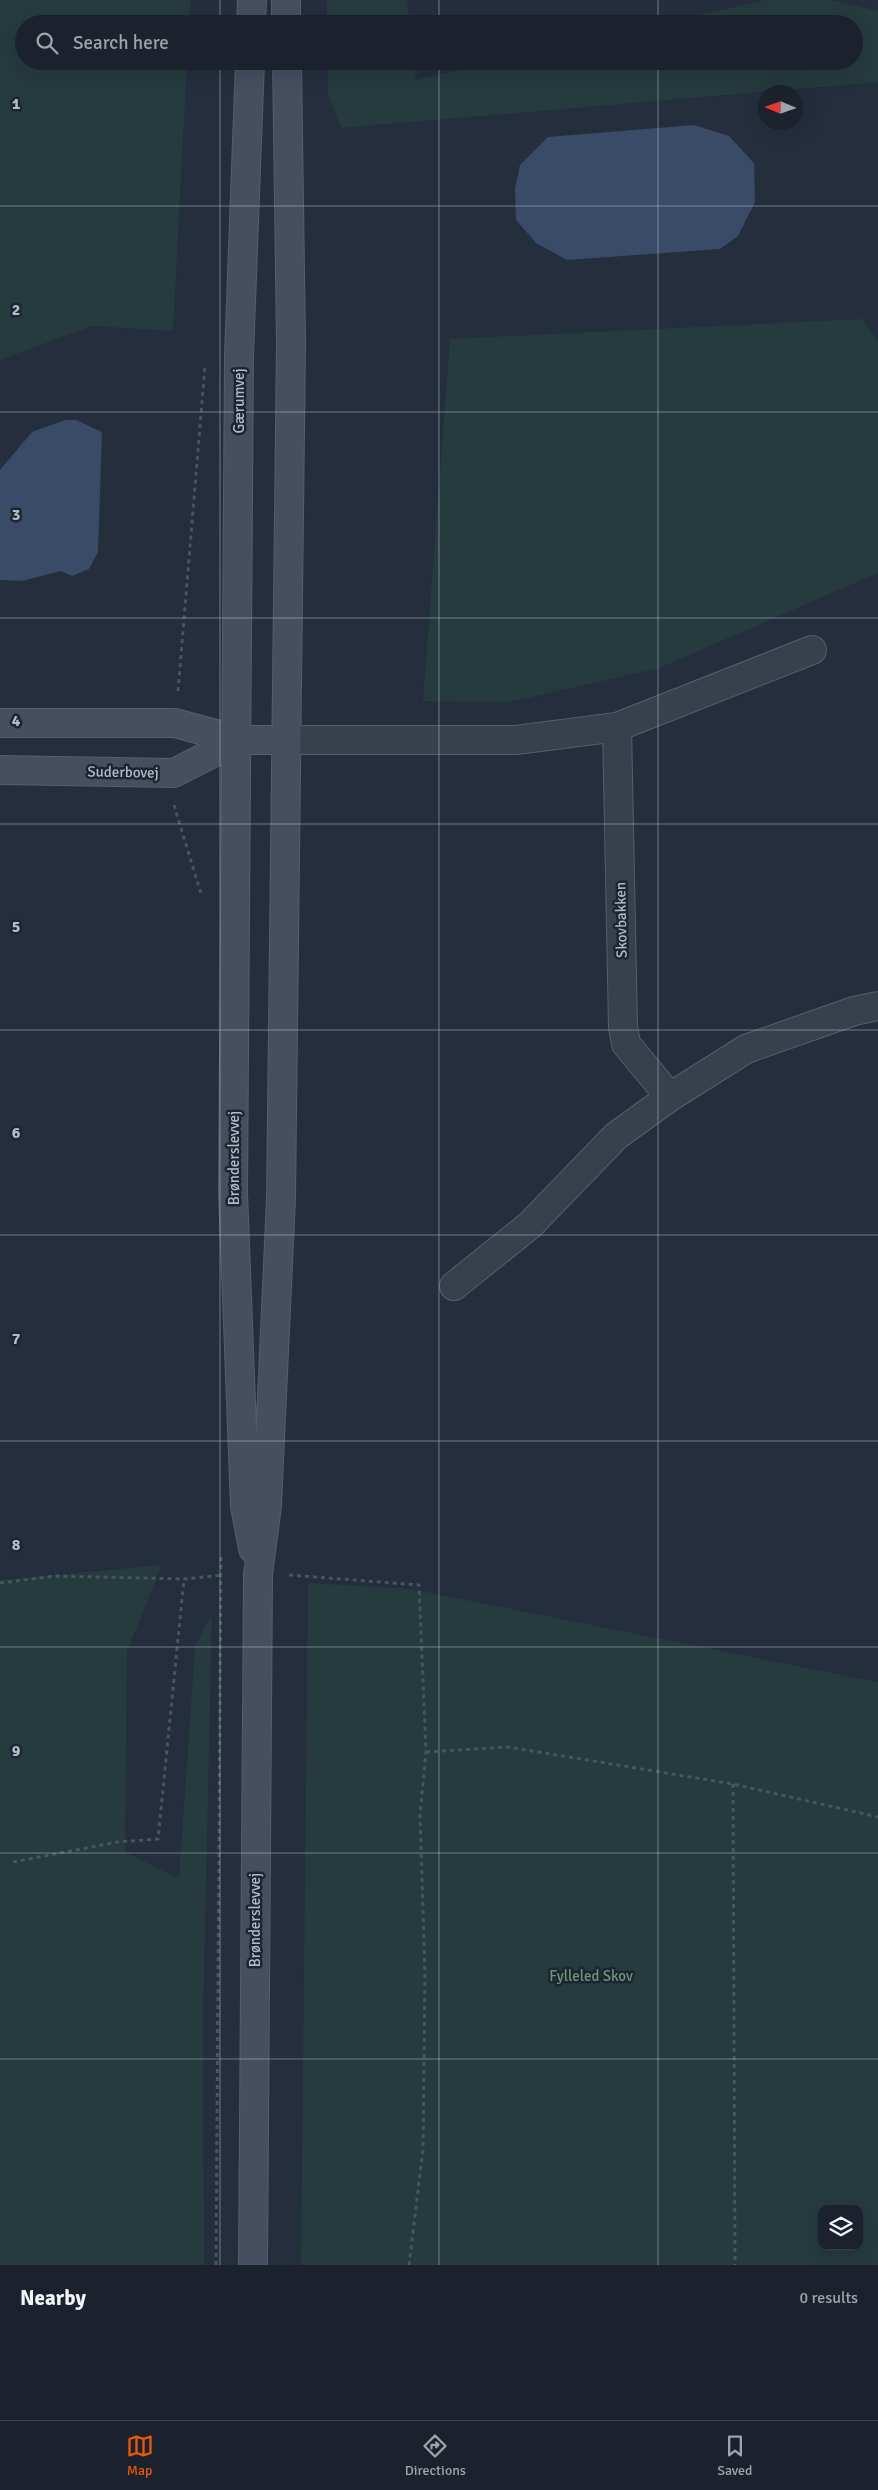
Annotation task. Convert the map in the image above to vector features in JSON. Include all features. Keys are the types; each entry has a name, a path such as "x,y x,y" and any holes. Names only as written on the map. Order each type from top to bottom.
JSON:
{"main road":[{"path":"251,15 252,0"},
{"path":"286,0 286,15"},
{"name":"Gærumvej","path":"238,740 239,356 250,70"},
{"path":"286,740 291,343 287,70"},
{"name":"Suderbovej","path":"0,723 175,723 238,740 286,740"},
{"name":"Suderbovej","path":"0,770 174,773 238,740"},
{"name":"Brønderslevvej","path":"238,740 233,1192 245,1506 258,1575"},
{"name":"Brønderslevvej","path":"253,2265 258,1575 267,1505 281,1199 286,740"}],"street":[{"path":"286,740 516,740 617,727 812,650"},
{"name":"Skovbakken","path":"617,727 623,1027 626,1044 670,1097"},
{"path":"454,1286 530,1225 616,1136 670,1097 746,1049 854,1011 878,1006"}],"path":[{"path":"0,1583 56,1576 184,1579 222,1575 258,1575 419,1584 426,1752 420,1815 425,1974 423,2149 409,2265"},
{"path":"13,1862 118,1842 158,1839 184,1579"},
{"path":"426,1752 508,1747 733,1784 878,1817"},
{"path":"733,1784 735,2265"}],"green space":[{"path":"0,0 191,0 190,15 15,15 15,70 187,70 173,331 92,326 0,360"},
{"path":"327,0 407,0 409,15 327,15"},
{"path":"765,0 829,0 878,11 878,82 803,88 803,85 758,85 758,92 341,128 328,94 328,70 415,70 416,80 459,70 863,70 863,15 700,15"},
{"path":"862,319 878,341 878,573 659,668 510,702 423,701 450,339"},
{"path":"162,1565 127,1651 125,1852 179,1879 195,1646 212,1613 203,2018 204,2265 0,2265 0,1580"},
{"name":"Fylleled Skov","path":"308,1583 411,1589 878,1682 878,2265 301,2265"}],"water":[{"path":"694,125 729,136 754,163 755,202 738,236 720,249 567,260 536,243 516,220 515,188 520,165 548,137"},
{"path":"65,420 76,420 102,432 98,552 89,569 72,576 61,571 22,581 0,580 0,470 32,432"}]}
